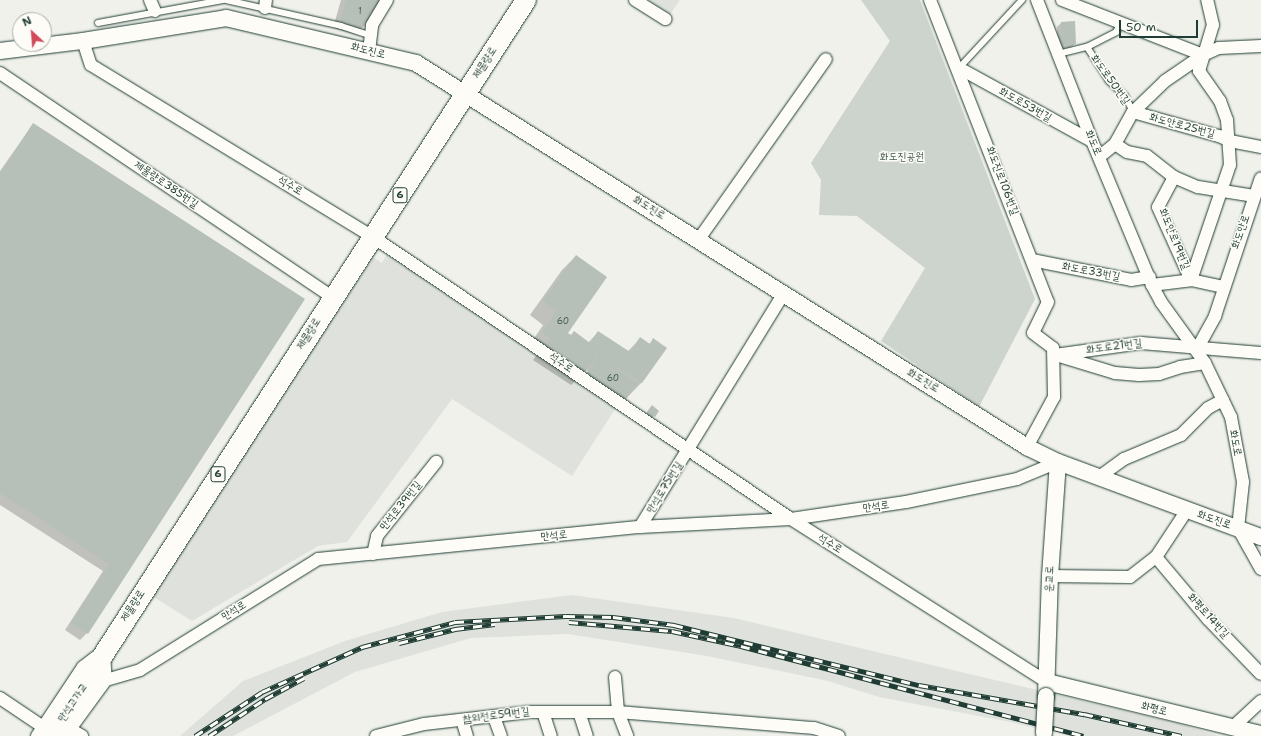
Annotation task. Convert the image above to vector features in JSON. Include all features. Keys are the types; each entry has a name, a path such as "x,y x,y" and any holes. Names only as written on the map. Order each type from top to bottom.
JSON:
{"main road":[{"name":"제물량로","path":"101,675 104,651 526,0"},
{"name":"만석고가교","path":"44,733 101,675"}],"street":[{"path":"370,43 372,26 387,0"},
{"path":"635,0 666,20"},
{"name":"화도진로106번길","path":"930,0 959,68 1048,302 1033,333 1053,348 1055,355"},
{"name":"화도로","path":"1037,0 1092,141 1151,281 1161,302 1197,349 1230,417 1243,482 1238,528"},
{"path":"1062,0 1203,55 1212,25 1207,0"},
{"name":"화도진로","path":"0,52 83,41 226,18 370,43 416,63 466,92 1027,446 1058,462 1261,536"},
{"name":"석수로","path":"83,41 91,65 373,237 791,519 1047,689"},
{"name":"화도로50번길","path":"1099,157 1115,144 1133,112 1165,81 1203,55 1219,48 1261,46"},
{"name":"화도안로25번길","path":"1203,55 1199,71 1220,100 1227,120 1230,141 1230,166 1220,191"},
{"path":"699,239 826,59"},
{"name":"화도로53번길","path":"959,68 1092,141"},
{"name":"제물량로385번길","path":"0,72 333,298"},
{"name":"화도안로25번길","path":"1133,112 1219,136 1230,141 1261,148"},
{"path":"1115,144 1127,152 1147,156 1174,177 1198,187 1254,196"},
{"name":"화도안로19번길","path":"1174,177 1158,207 1191,280"},
{"name":"화도안로","path":"1197,349 1215,316 1261,178"},
{"path":"1191,280 1220,191"},
{"name":"화도로33번길","path":"1032,260 1132,280 1151,281"},
{"path":"1151,281 1191,280 1224,288"},
{"name":"만석로75번길","path":"640,527 784,293"},
{"name":"화도로21번길","path":"1055,355 1141,343 1197,349 1261,353"},
{"path":"1027,446 1054,397 1055,355 1078,363 1124,374 1160,374 1180,367 1205,363"},
{"path":"1099,477 1124,459 1181,435 1208,408 1223,400"},
{"name":"만석로39번길","path":"374,554 377,536 436,462"},
{"name":"만석로","path":"101,675 140,670 318,559 640,527 791,519 906,502 1016,479 1058,462"},
{"name":"운교로","path":"1044,734 1047,689 1050,576 1058,462"},
{"path":"1050,576 1130,577 1156,557 1187,510"},
{"path":"1238,528 1261,569"},
{"name":"화평로14번길","path":"1156,557 1208,619 1261,674"},
{"path":"0,698 44,733 83,667 104,651"},
{"path":"82,736 68,732 101,675"},
{"path":"615,676 618,712 627,736"},
{"name":"화평로","path":"1047,689 1261,734"},
{"path":"1232,727 1261,701"},
{"path":"543,712 551,736"},
{"name":"참외전로59번길","path":"376,736 417,731 462,720 543,712 618,712 814,728 839,736"},
{"path":"579,712 587,736"},
{"path":"494,717 501,736"},
{"path":"462,720 467,736"}],"lane":[{"path":"98,23 152,6 224,0 266,4 370,43"},
{"path":"959,68 1022,0"},
{"path":"1058,54 1087,47 1116,32 1121,22"},
{"name":"화도로50번길","path":"1087,47 1109,81 1125,96 1133,112"}],"shaded area":[{"path":"648,0 680,0 669,16"},
{"path":"387,254 619,403 572,476 452,399 347,542 318,546 192,621 152,596 373,257 382,263"},
{"path":"572,595 734,618 1176,723 1219,736 1068,736 1010,722 879,697 828,681 707,656 568,634 471,638 355,672 233,736 180,736 243,681 345,641 442,612"}],"green space":[{"name":"화도진공원","path":"861,0 920,0 1035,299 979,407 881,341 925,268 857,216 819,215 821,180 811,163 890,41"}],"building":[{"path":"346,0 382,1 371,22 362,27 340,21"},
{"path":"1075,21 1076,44 1062,45 1061,22"},
{"path":"33,123 305,299 88,634 71,623 109,564 0,493 0,174"},
{"path":"576,255 607,277 568,333 571,335 574,331 590,343 598,331 630,352 640,337 650,344 653,338 667,348 642,383 598,355 585,372 546,346 551,339 542,332 556,311 543,301"},
{"path":"599,356 638,383 626,399 587,373"},
{"path":"652,405 659,411 655,417 647,412"}],"railway":[{"path":"195,736 262,692 362,647 455,622 566,616 613,617 674,625 919,685 1084,714 1182,736"},
{"path":"569,622 672,631 741,646 1083,736"},
{"path":"399,643 455,629 495,624"},
{"path":"209,736 265,699 304,678"}]}
